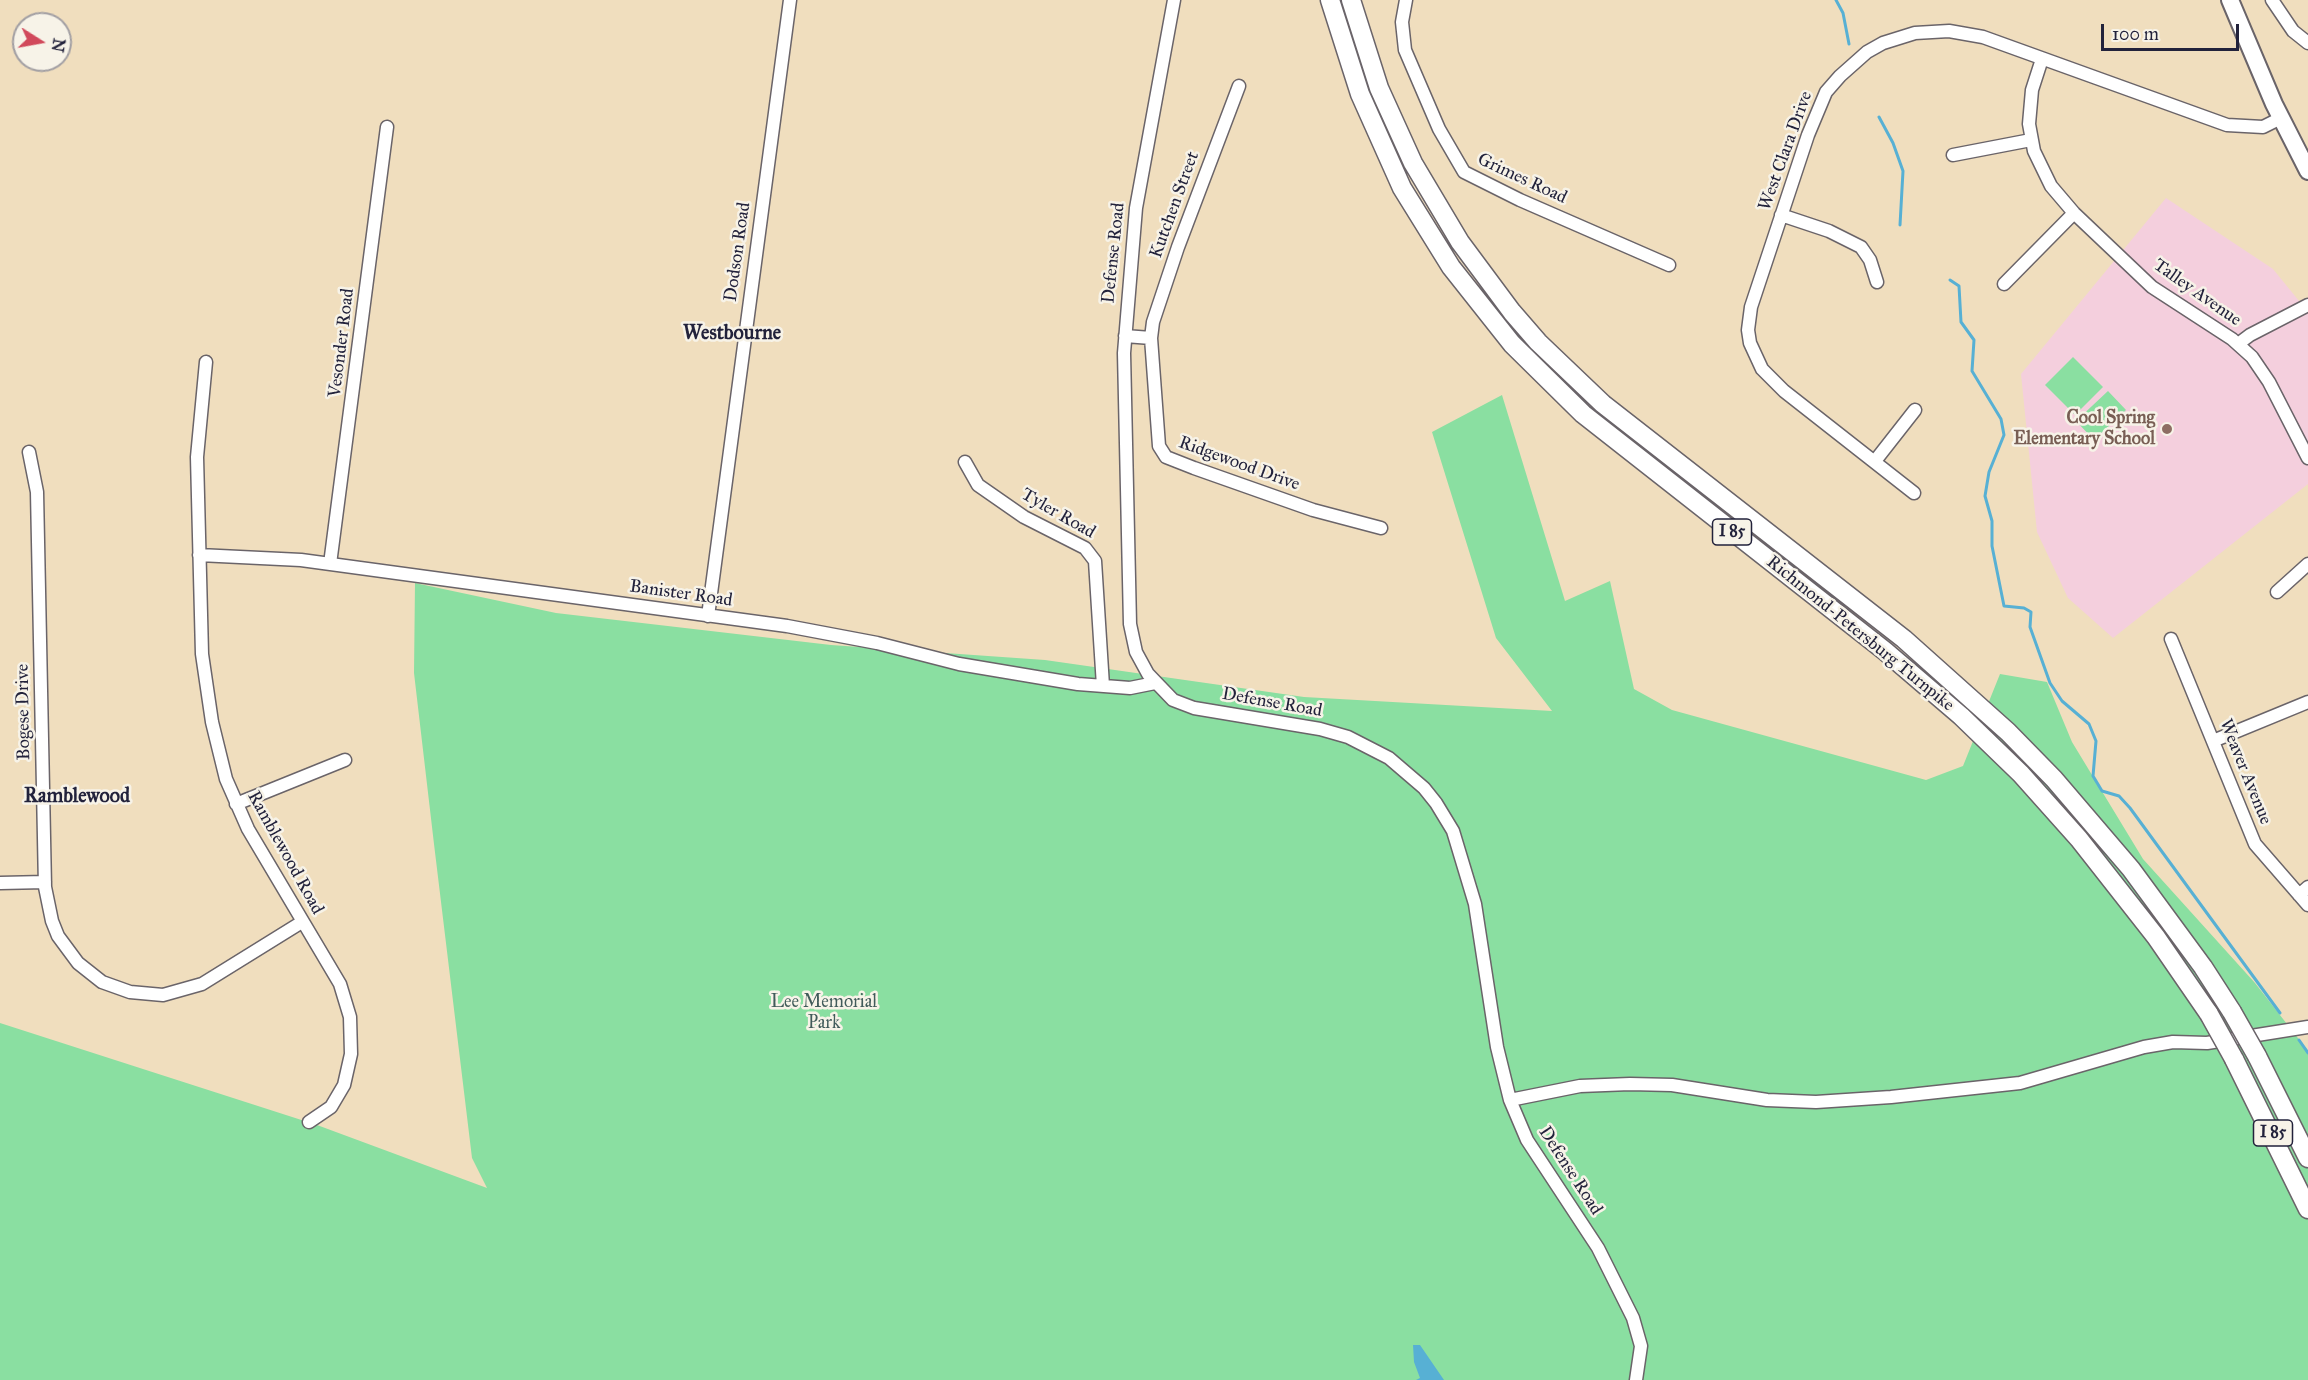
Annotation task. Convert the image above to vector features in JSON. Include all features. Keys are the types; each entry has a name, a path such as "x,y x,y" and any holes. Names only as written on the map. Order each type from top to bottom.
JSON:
{"highway":[{"name":"Richmond-Petersburg Turnpike","path":"1330,0 1360,94 1402,188 1451,267 1512,344 1591,421 1885,651 1961,716 2021,774 2079,839 2156,937 2209,1014 2234,1059 2308,1209"},
{"name":"Richmond-Petersburg Turnpike","path":"1351,0 1379,88 1413,164 1460,242 1518,319 1603,404 1904,639 2008,732 2054,779 2131,869 2203,967 2257,1056 2308,1158"}],"main road":[{"path":"2230,0 2267,86 2308,171"}],"street":[{"name":"Dodson Road","path":"708,616 790,0"},
{"name":"Defense Road","path":"1174,0 1136,208 1125,336 1130,624 1136,652 1155,682 1173,700 1185,705 1320,729 1348,737 1389,758 1424,788 1446,819 1464,863 1478,920 1497,1047 1510,1100 1527,1140 1598,1248 1633,1318 1641,1346 1636,1380"},
{"name":"Grimes Road","path":"1406,0 1402,22 1406,50 1439,129 1464,172 1520,200 1670,265"},
{"path":"2272,0 2293,31 2308,43"},
{"name":"West Clara Drive","path":"1914,493 1784,392 1770,379 1756,358 1750,343 1749,318 1808,135 1826,92 1867,52 1915,33 1948,31 1983,37 2227,125 2263,127 2282,118"},
{"name":"Talley Avenue","path":"2042,59 2029,107 2031,140 2041,169 2051,186 2074,213 2152,287 2238,344 2262,370 2308,458"},
{"name":"Kutchen Street","path":"1151,338 1157,309 1178,247 1239,86"},
{"name":"Vesonder Road","path":"330,564 387,127"},
{"path":"1953,155 2031,140"},
{"path":"2004,284 2074,213"},
{"path":"1781,215 1829,231 1861,247 1870,260 1877,282"},
{"path":"2238,344 2250,334 2308,305"},
{"path":"1125,336 1151,338"},
{"name":"Ridgewood Drive","path":"1151,338 1158,443 1166,457 1314,510 1381,528"},
{"name":"Ramblewood Road","path":"206,362 196,457 199,555 206,688 218,751 236,804 264,859 340,984 347,1002 352,1036 348,1072 339,1098 323,1115 309,1122"},
{"path":"1875,461 1915,410"},
{"name":"Bogese Drive","path":"29,452 37,492 45,882 52,921 67,950 90,974 116,988 130,993 163,995 192,988 302,922"},
{"name":"Tyler Road","path":"965,462 971,477 978,485 1091,554 1098,569 1103,686"},
{"name":"Banister Road","path":"199,555 250,556 330,564 840,635 959,664 1103,686 1130,688 1155,682"},
{"path":"2277,592 2308,564"},
{"name":"Weaver Avenue","path":"2171,639 2255,844 2303,891 2308,904"},
{"path":"2213,741 2308,702"},
{"path":"236,804 345,760"},
{"path":"0,883 45,882"},
{"path":"1510,1100 1580,1086 1630,1084 1671,1085 1767,1100 1816,1102 1890,1097 2020,1083 2144,1047 2173,1042 2207,1043 2308,1028"}],"shaded area":[{"name":"Cool Spring Elementary School","path":"2166,198 2273,269 2308,312 2308,484 2113,638 2068,598 2037,532 2021,374"}],"green space":[{"path":"2073,357 2103,387 2075,415 2045,385"},
{"path":"2108,391 2126,410 2094,440 2076,421"},
{"name":"Lee Memorial Park","path":"1502,395 1565,601 1610,581 1634,689 1672,710 1926,780 1963,766 2000,674 2047,682 2072,742 2143,859 2255,983 2308,1051 2308,1380 0,1380 0,1023 317,1125 487,1188 472,1158 434,844 414,673 415,583 556,613 831,645 1045,660 1304,697 1552,711 1496,638 1432,432"}],"water":[{"path":"1413,1345 1420,1345 1444,1380 1416,1380 1420,1378 1414,1362"}],"waterway":[{"path":"1836,0 1843,13 1849,44"},
{"path":"1879,117 1893,143 1903,171 1900,225"},
{"path":"1950,280 1959,286 1961,322 1974,340 1972,371 2001,419 2004,435 1989,472 1985,496 1992,521 1992,546 2004,606 2024,608 2031,612 2030,627 2050,683 2062,701 2089,724 2096,741 2093,776 2102,791 2119,796 2130,808 2280,1013"},
{"path":"2299,1040 2308,1053"}],"place":[{"name":"Cool Spring Elementary School","path":"2167,429"}],"district":[{"name":"Westbourne","path":"732,334"},
{"name":"Ramblewood","path":"77,797"}]}
